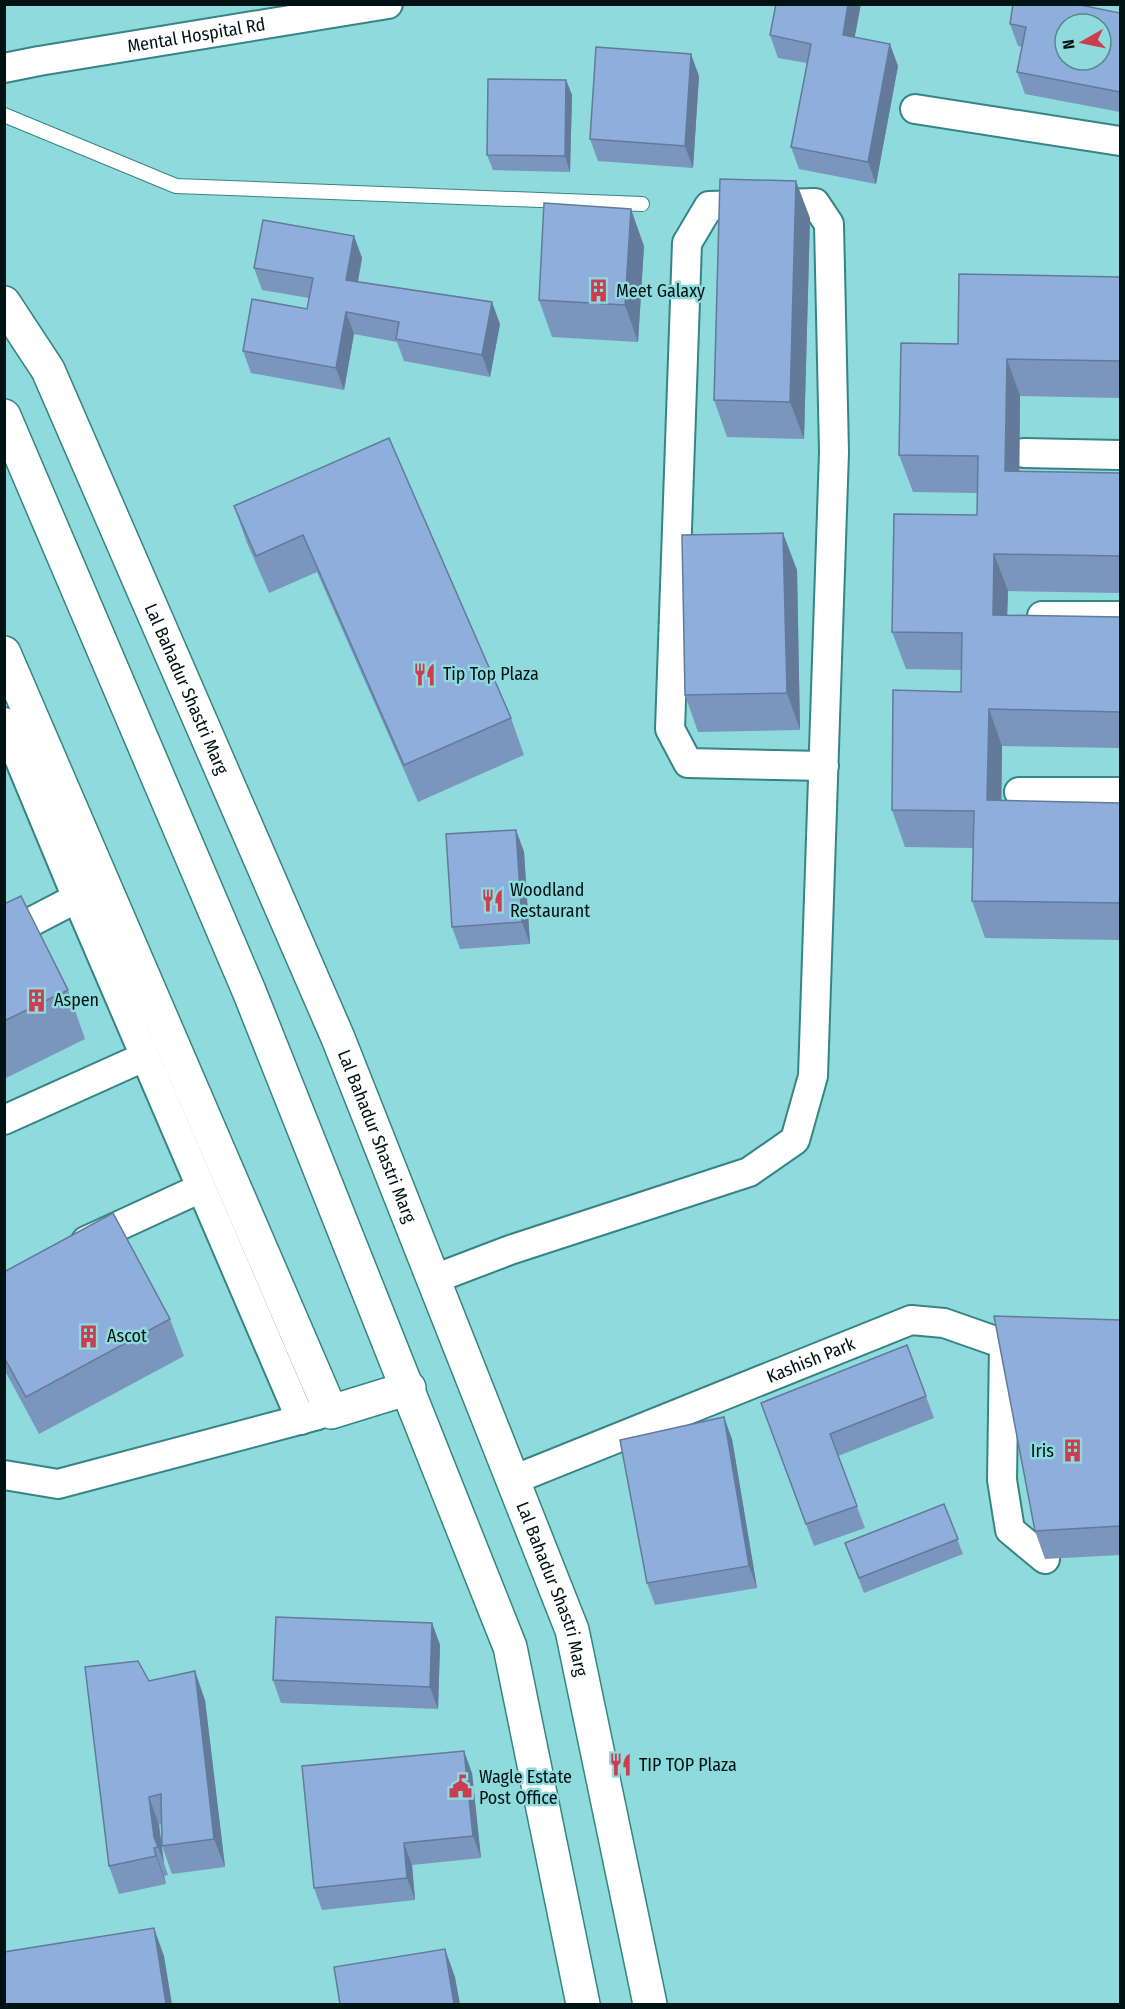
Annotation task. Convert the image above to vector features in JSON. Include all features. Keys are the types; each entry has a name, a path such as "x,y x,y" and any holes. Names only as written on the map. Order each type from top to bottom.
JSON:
{"main road":[{"name":"Lal Bahadur Shastri Marg","path":"4,303 48,370 338,1038 572,1630 650,2004"},
{"path":"4,416 249,990 510,1647 583,2004"},
{"path":"4,653 316,1416 409,1388"}],"street":[{"name":"Mental Hospital Rd","path":"4,68 388,4"},
{"path":"915,109 1120,141"},
{"path":"434,1279 510,1250 749,1172 795,1140 813,1076 824,766 834,453 829,224 815,203 709,206 687,243 670,729 688,763 824,766"},
{"path":"1024,453 1120,455"},
{"path":"1019,616 1120,616"},
{"path":"4,722 76,898 201,1188 316,1416 58,1484 4,1475"},
{"path":"1019,792 1120,792"},
{"path":"4,936 76,898"},
{"path":"4,1120 144,1057"},
{"path":"59,1253 201,1188"},
{"name":"Kashish Park","path":"513,1480 911,1320 944,1323 1004,1344 1060,1354"},
{"path":"1004,1344 1002,1480 1010,1530 1045,1559"}],"lane":[{"path":"4,115 176,186 642,204"}],"building":[{"path":"776,4 848,4 843,35 890,44 868,162 791,147 811,44 770,35"},
{"path":"1013,4 1075,4 1120,13 1120,92 1017,72 1026,27 1010,24"},
{"path":"596,47 691,54 685,146 590,139"},
{"path":"488,79 566,80 565,156 487,155"},
{"path":"720,179 796,181 790,402 714,400"},
{"path":"544,203 631,209 625,305 539,300"},
{"path":"263,220 354,236 346,280 492,302 482,355 396,339 399,322 346,312 336,368 243,351 252,299 307,309 313,278 254,268"},
{"path":"959,274 1120,277 1120,361 1007,359 1005,471 1120,473 1120,556 994,554 993,615 1120,617 1120,712 989,709 987,800 1120,803 1120,903 972,901 974,811 892,810 893,690 961,692 962,633 892,632 894,514 977,515 978,456 899,455 901,343 958,344"},
{"name":"Tip Top Plaza","path":"389,438 511,718 404,765 303,535 256,556 234,506"},
{"path":"783,533 787,693 685,695 682,535"},
{"name":"Woodland Restaurant","path":"516,830 522,922 452,927 446,834"},
{"path":"21,896 68,990 4,1021 4,904"},
{"name":"Ascot","path":"113,1213 170,1319 26,1397 4,1357 4,1272"},
{"name":"Iris","path":"994,1316 1120,1320 1120,1526 1035,1531"},
{"path":"907,1345 926,1396 830,1434 857,1506 806,1524 761,1403"},
{"path":"724,1417 749,1566 647,1583 620,1440"},
{"path":"944,1504 958,1539 859,1578 845,1543"},
{"path":"276,1617 432,1623 430,1687 273,1680"},
{"path":"138,1661 149,1681 195,1671 214,1839 162,1846 161,1794 149,1797 154,1837 158,1847 154,1848 156,1856 109,1866 85,1667"},
{"path":"464,1751 473,1836 404,1843 407,1878 314,1888 302,1766"},
{"path":"154,1928 166,2004 4,2004 4,1952"},
{"path":"445,1949 454,2004 340,2004 334,1967"}],"place":[{"name":"Meet Galaxy","path":"598,291"},
{"name":"Tip Top Plaza","path":"425,674"},
{"name":"Woodland Restaurant","path":"492,900"},
{"name":"Aspen","path":"36,1000"},
{"name":"Ascot","path":"89,1336"},
{"name":"Iris","path":"1072,1451"},
{"name":"TIP TOP Plaza","path":"621,1765"},
{"name":"Wagle Estate Post Office","path":"461,1787"}]}
